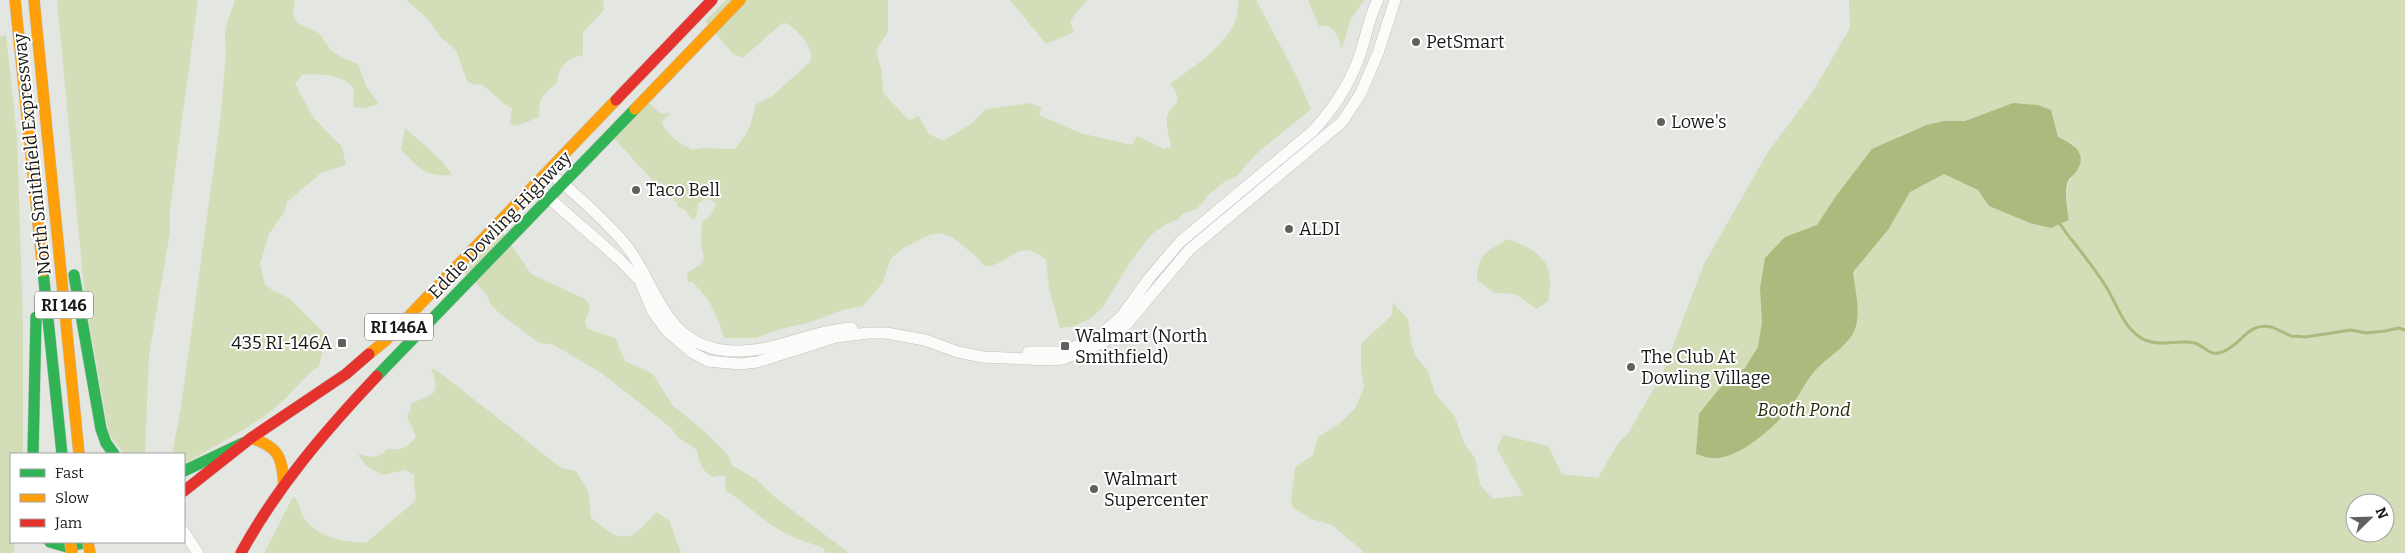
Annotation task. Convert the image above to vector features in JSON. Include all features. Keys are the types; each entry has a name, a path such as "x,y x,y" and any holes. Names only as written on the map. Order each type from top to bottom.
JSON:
{"main road":[{"name":"North Smithfield Expressway","path":"15,0 62,453"},
{"name":"North Smithfield Expressway","path":"34,0 80,453"},
{"name":"Eddie Dowling Highway","path":"247,440 331,385 371,354 535,186 712,0"},
{"name":"Eddie Dowling Highway","path":"241,553 260,520 284,485 317,442 360,394 740,0"},
{"path":"50,155 65,214 100,429 106,443 113,453"},
{"path":"33,167 36,332 33,453"},
{"path":"185,471 247,440 265,442 276,450 283,466 284,485"},
{"name":"RI 146A","path":"185,490 247,440"},
{"path":"53,543 66,547 84,543"},
{"path":"82,553 101,543"}],"street":[{"path":"548,171 620,238 641,266 660,307 673,325 697,342 716,350 754,351 833,329 883,326 926,334 960,345 986,350 1062,352 1098,337 1121,318 1151,276 1180,242 1282,158 1328,115 1346,88 1362,50 1378,0"},
{"path":"535,186 620,260 640,281 653,312 668,331 693,353 708,361 740,364 757,362 836,337 868,333 886,333 925,340 958,352 983,356 1050,360 1078,355 1102,343 1127,324 1189,250 1342,122 1361,93 1378,53 1395,0"},
{"path":"620,260 629,250"},
{"path":"185,534 198,553"}],"green space":[{"path":"57,0 198,0 170,209 170,231 149,355 145,453 123,453 109,434 85,300"},
{"path":"235,0 295,0 293,14 297,23 319,33 330,49 342,58 358,64 366,86 379,104 365,108 353,107 354,88 337,77 302,75 295,84 313,117 342,147 346,165 321,173 287,202 284,212 269,234 260,264 265,285 289,298 326,335 319,366 271,411 185,463 185,453 172,453 181,407 221,114 226,50 225,37"},
{"path":"406,0 603,0 604,10 583,32 583,55 568,61 561,67 557,83 542,97 539,106 539,117 517,126 510,124 512,108 504,104 482,84 475,85 467,81 456,50 441,38 428,19"},
{"path":"726,0 888,0 888,32 876,51 882,72 883,93 909,120 914,119 918,115 929,134 943,141 972,123 986,109 1031,103 1042,108 1039,115 1080,133 1132,145 1137,136 1164,149 1171,147 1167,125 1168,116 1177,101 1177,97 1170,84 1208,56 1225,38 1236,19 1239,0 1256,0 1297,77 1311,109 1255,155 1237,176 1221,184 1209,194 1197,209 1183,213 1177,220 1166,224 1152,234 1130,262 1103,307 1091,318 1074,326 1060,328 1049,288 1046,260 1036,253 1028,250 1021,251 993,265 984,266 977,257 952,237 941,233 929,235 904,248 891,258 883,282 863,306 842,310 811,322 777,330 756,338 724,338 712,307 698,288 692,282 688,282 687,273 700,265 704,258 701,244 702,222 711,215 716,203 706,198 698,204 696,218 693,220 685,210 676,205 679,201 675,202 668,188 658,182 654,182 610,134 644,99 661,114 670,113 662,122 664,127 674,139 692,150 702,148 734,149 749,129 755,105 772,96 810,62 810,51 805,40 786,23 781,24 743,58 733,54 705,21"},
{"path":"1010,0 1087,0 1070,21 1074,32 1046,44"},
{"path":"1308,0 1364,0 1350,20 1342,49 1337,35 1332,29 1319,26"},
{"path":"1849,0 2405,0 2405,553 1362,553 1363,551 1332,525 1312,519 1293,508 1291,499 1295,467 1313,455 1318,437 1339,424 1355,409 1364,387 1361,370 1361,344 1392,315 1393,303 1408,319 1412,346 1416,357 1427,370 1436,395 1455,417 1464,443 1475,458 1480,485 1493,499 1523,495 1497,449 1503,435 1548,446 1562,474 1598,478 1617,445 1629,432 1663,372 1704,264 1768,152 1812,93 1850,28","holes":["2013,103 2058,137 2073,144 2076,172 2067,188 2066,201 2069,220 2051,228 1989,206 1978,190 1944,174 1907,193 1897,137 1926,125 1944,121 1965,121"]},
{"path":"6,35 17,137 23,323 23,453 10,453 10,543 15,543 13,553 0,553 0,36"},
{"path":"405,128 442,161 452,175 428,173 401,149"},
{"path":"502,231 531,274 585,299 590,306 585,323 588,329 615,338 625,361 653,374 672,405 703,430 727,454 733,466 756,479 776,498 849,553 826,553 823,548 791,536 771,524 726,491 725,475 712,477 705,471 697,450 678,437 670,427 600,372 552,344 539,343 497,311 491,305 486,293 456,265"},
{"path":"1508,239 1538,254 1548,268 1550,288 1548,301 1537,309 1515,294 1494,293 1477,280 1479,264 1485,254"},
{"path":"431,368 439,372 561,468 576,471 588,491 591,518 602,527 611,533 625,537 639,530 656,512 669,520 681,553 264,553 293,497 297,501 304,518 324,535 340,540 366,543 413,503 416,497 414,475 405,470 383,475 365,465 358,454 371,457 378,456 387,449 404,447 413,440 416,436 407,416 411,409 411,403 426,398 434,392 435,383"}],"shaded area":[{"name":"Booth Pond","path":"2013,103 2038,105 2051,110 2058,137 2074,146 2080,154 2080,165 2069,180 2066,190 2069,220 2051,228 2030,223 1989,206 1978,190 1944,174 1910,192 1888,230 1853,272 1858,315 1852,335 1810,377 1792,405 1777,422 1756,440 1733,454 1722,457 1709,458 1696,454 1699,414 1719,389 1745,368 1758,347 1762,322 1760,288 1765,258 1785,237 1817,225 1836,196 1872,149 1926,125 1944,121 1965,121"}],"waterway":[{"path":"2060,224 2070,238"},
{"path":"2071,239 2101,279 2121,316 2131,330 2145,340 2158,343 2195,343 2210,352 2218,353 2229,349 2256,328 2263,326 2271,327"},
{"path":"2272,327 2291,336 2305,337 2351,330 2366,333 2399,328 2405,330"}],"traffic: fast":[{"path":"377,376 635,109"},
{"path":"43,271 62,453"},
{"path":"74,275 101,429 106,443 113,453"},
{"path":"33,453 36,317"},
{"path":"185,471 243,443"},
{"path":"53,543 67,547 83,543"}],"traffic: slow":[{"path":"15,0 43,271"},
{"path":"34,0 79,453"},
{"path":"635,109 740,0"},
{"path":"369,354 385,341 616,100"},
{"path":"251,438 268,445 277,454 282,467 284,485"},
{"path":"70,543 72,553"},
{"path":"88,543 90,553"}],"traffic: jam":[{"path":"616,100 712,0"},
{"path":"185,490 251,438 346,374 369,354"},
{"path":"241,553 286,482 377,376"}],"place":[{"name":"PetSmart","path":"1416,42"},
{"name":"Lowe's","path":"1661,122"},
{"name":"Taco Bell","path":"636,190"},
{"name":"ALDI","path":"1289,229"},
{"name":"435 RI-146A","path":"342,343"},
{"name":"Walmart (North Smithfield)","path":"1065,346"},
{"name":"The Club At Dowling Village","path":"1631,367"},
{"name":"Walmart Supercenter","path":"1094,489"}]}
